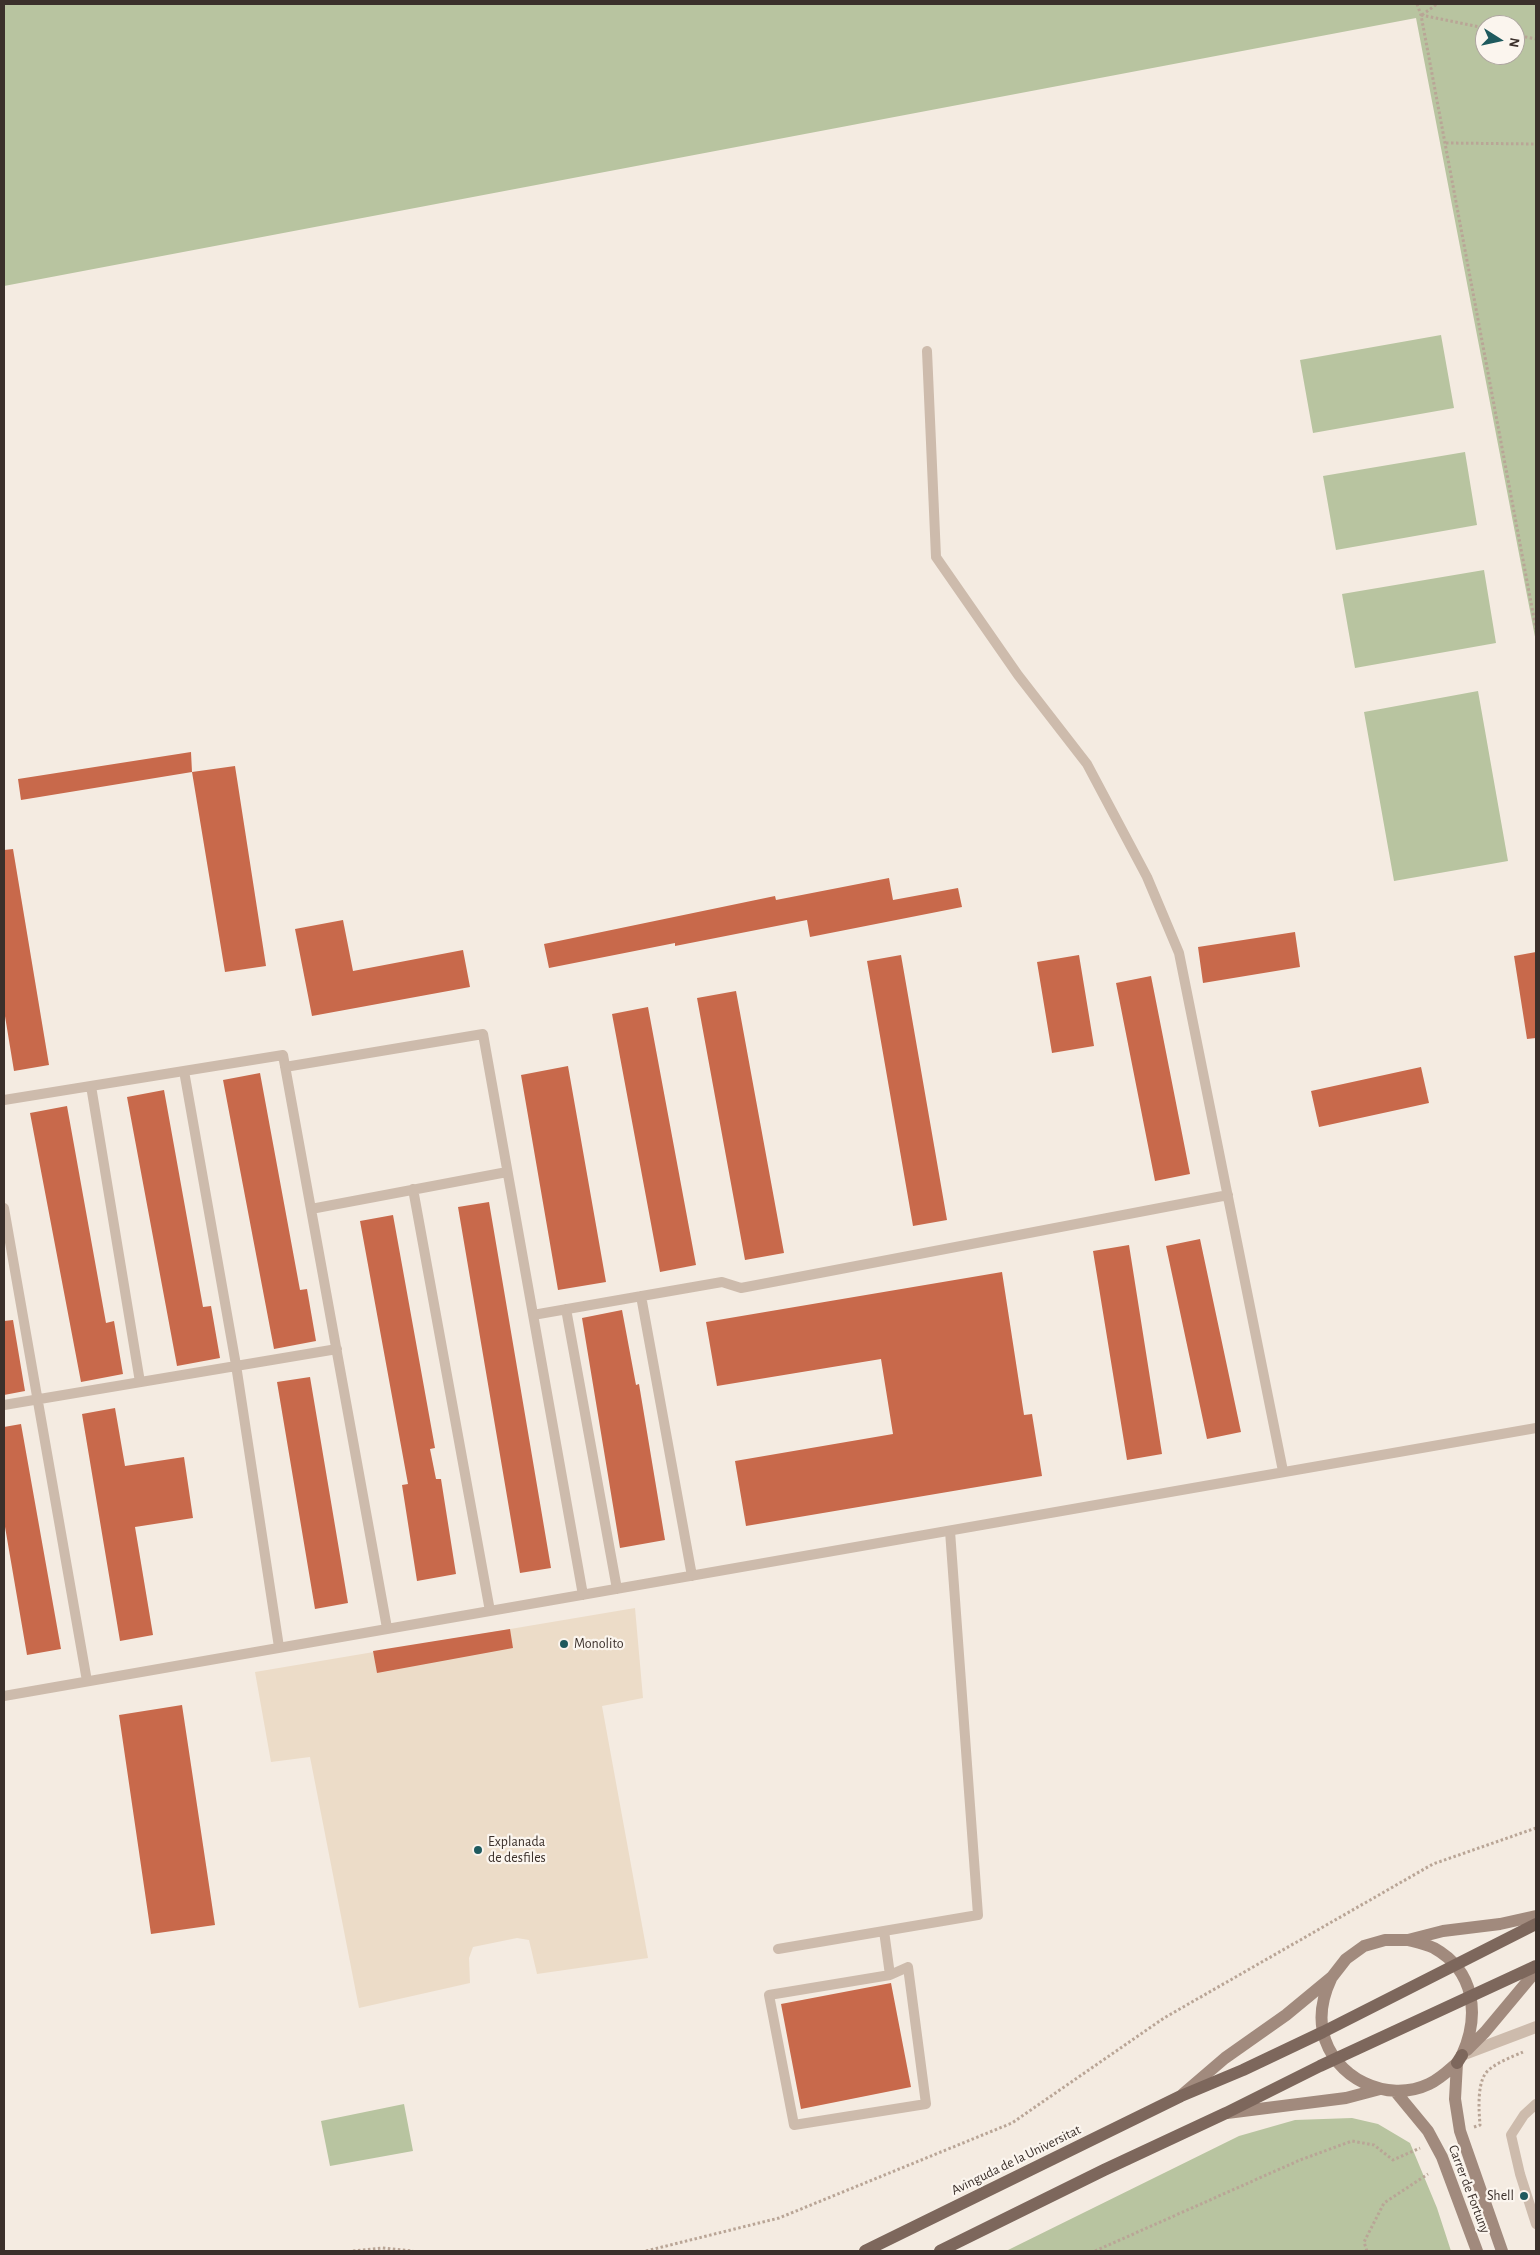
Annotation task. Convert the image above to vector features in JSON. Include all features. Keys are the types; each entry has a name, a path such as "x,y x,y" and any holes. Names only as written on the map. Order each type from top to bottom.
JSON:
{"main road":[{"name":"Avinguda de la Universitat","path":"865,2251 1181,2096 1243,2070 1323,2032 1536,1924"},
{"name":"Avinguda de la Universitat","path":"940,2251 1104,2170 1226,2114 1335,2059 1536,1966"}],"street":[{"name":"Avinguda de la Universitat","path":"1181,2096 1225,2058 1286,2015 1332,1977 1346,1959 1364,1946 1385,1940 1408,1940 1443,1931 1500,1924 1536,1916"},
{"name":"Avinguda de la Universitat","path":"1408,1940 1433,1948 1454,1964 1464,1979 1471,1996 1473,2016 1470,2036 1459,2059"},
{"name":"Avinguda de la Universitat","path":"1332,1977 1324,1994 1321,2013 1327,2046 1347,2073 1362,2083 1396,2092 1413,2090 1430,2084 1444,2075 1486,2032 1536,1971"},
{"path":"1459,2059 1533,2029"},
{"name":"Carrer de Fortuny","path":"1459,2059 1455,2099 1460,2131 1502,2251"},
{"name":"Avinguda de la Universitat","path":"1226,2114 1346,2098 1380,2089"},
{"name":"Carrer de Fortuny","path":"1396,2092 1428,2130 1434,2141 1477,2251"}],"lane":[{"path":"927,351 936,557 1018,675 1087,764 1147,877 1179,953 1283,1471"},
{"path":"285,1067 483,1034 583,1595"},
{"path":"4,1100 283,1055 387,1628"},
{"path":"184,1071 236,1365 279,1647"},
{"path":"91,1086 140,1382"},
{"path":"311,1209 507,1172"},
{"path":"413,1189 490,1611"},
{"path":"533,1315 722,1282 742,1288 1228,1195"},
{"path":"4,1208 86,1681"},
{"path":"641,1296 692,1576"},
{"path":"566,1309 617,1589"},
{"path":"4,1405 337,1349"},
{"path":"4,1696 1536,1428"},
{"path":"778,1949 978,1915 950,1531"},
{"path":"884,1932 890,1975"},
{"path":"908,1967 926,2104 794,2125 769,1995 890,1975 908,1967"},
{"path":"1536,2104 1524,2115 1511,2136 1520,2174 1536,2224"}],"path":[{"path":"1417,4 1422,15 1536,629"},
{"path":"1422,15 1437,4"},
{"path":"1422,15 1475,26"},
{"path":"1446,143 1536,144"},
{"path":"646,2251 779,2218 1012,2123 1164,2018 1425,1869 1536,1828"},
{"path":"1460,2131 1480,2125 1479,2098 1486,2074 1499,2064 1536,2045 1533,2029"},
{"path":"1095,2251 1300,2160 1352,2141 1374,2145 1393,2160 1434,2141"},
{"path":"1367,2251 1364,2242 1384,2203 1428,2174"},
{"path":"353,2251 382,2248 413,2251"}],"green space":[{"path":"4,4 1536,4 1536,642 1416,18 4,286"},
{"path":"1441,335 1454,408 1313,433 1300,360"},
{"path":"1465,452 1477,525 1336,550 1323,476"},
{"path":"1484,570 1496,643 1355,668 1342,594"},
{"path":"1478,691 1508,861 1394,881 1364,712"},
{"path":"404,2104 413,2151 330,2166 321,2121"},
{"path":"1352,2118 1378,2124 1410,2143 1437,2208 1451,2251 1006,2251 1239,2136 1295,2120"}],"shaded area":[{"name":"Explanada de desfiles","path":"635,1608 643,1698 602,1706 648,1958 537,1974 529,1940 517,1938 473,1947 469,1958 470,1983 359,2008 310,1757 271,1762 255,1672"}],"building":[{"path":"191,752 192,772 21,800 18,779"},
{"path":"235,766 266,966 225,972 192,772"},
{"path":"13,849 49,1065 14,1071 4,1010 4,850"},
{"path":"889,878 893,900 958,888 962,907 810,937 807,920 675,946 675,943 549,968 544,944 775,896 776,900"},
{"path":"343,920 353,971 463,950 470,987 312,1016 295,929"},
{"path":"1295,932 1300,967 1203,983 1198,947"},
{"path":"1536,952 1536,1038 1527,1039 1514,956"},
{"path":"901,955 947,1220 913,1226 867,961"},
{"path":"1079,955 1094,1046 1052,1053 1037,962"},
{"path":"1151,976 1190,1174 1155,1181 1116,983"},
{"path":"736,991 784,1253 745,1260 697,998"},
{"path":"648,1007 696,1265 660,1272 612,1014"},
{"path":"568,1066 606,1282 558,1290 521,1075"},
{"path":"1421,1067 1429,1103 1319,1127 1311,1091"},
{"path":"260,1073 300,1290 307,1289 316,1341 274,1349 223,1080"},
{"path":"164,1090 203,1307 211,1306 220,1358 177,1366 127,1097"},
{"path":"67,1106 106,1323 114,1321 123,1374 81,1382 30,1113"},
{"path":"489,1202 551,1568 520,1573 458,1207"},
{"path":"393,1215 435,1448 430,1449 436,1479 441,1479 456,1574 417,1581 402,1485 408,1484 360,1221"},
{"path":"1200,1239 1241,1432 1207,1439 1166,1246"},
{"path":"1129,1245 1162,1454 1127,1460 1093,1251"},
{"path":"1002,1272 1024,1415 1032,1414 1042,1476 746,1526 735,1461 893,1434 881,1359 717,1386 706,1322"},
{"path":"622,1310 636,1385 639,1384 665,1540 620,1548 582,1318"},
{"path":"13,1320 25,1391 4,1395 4,1321"},
{"path":"310,1377 348,1603 315,1609 277,1382"},
{"path":"115,1408 125,1466 184,1457 193,1518 135,1527 153,1635 120,1641 82,1414"},
{"path":"21,1424 61,1649 27,1655 4,1521 4,1427"},
{"path":"510,1629 513,1648 377,1673 373,1651"},
{"path":"182,1705 215,1925 151,1934 119,1715"},
{"path":"891,1983 911,2087 801,2109 781,2004"}],"place":[{"name":"Monolito","path":"564,1644"},
{"name":"Explanada de desfiles","path":"478,1850"},
{"name":"Shell","path":"1524,2196"}]}
